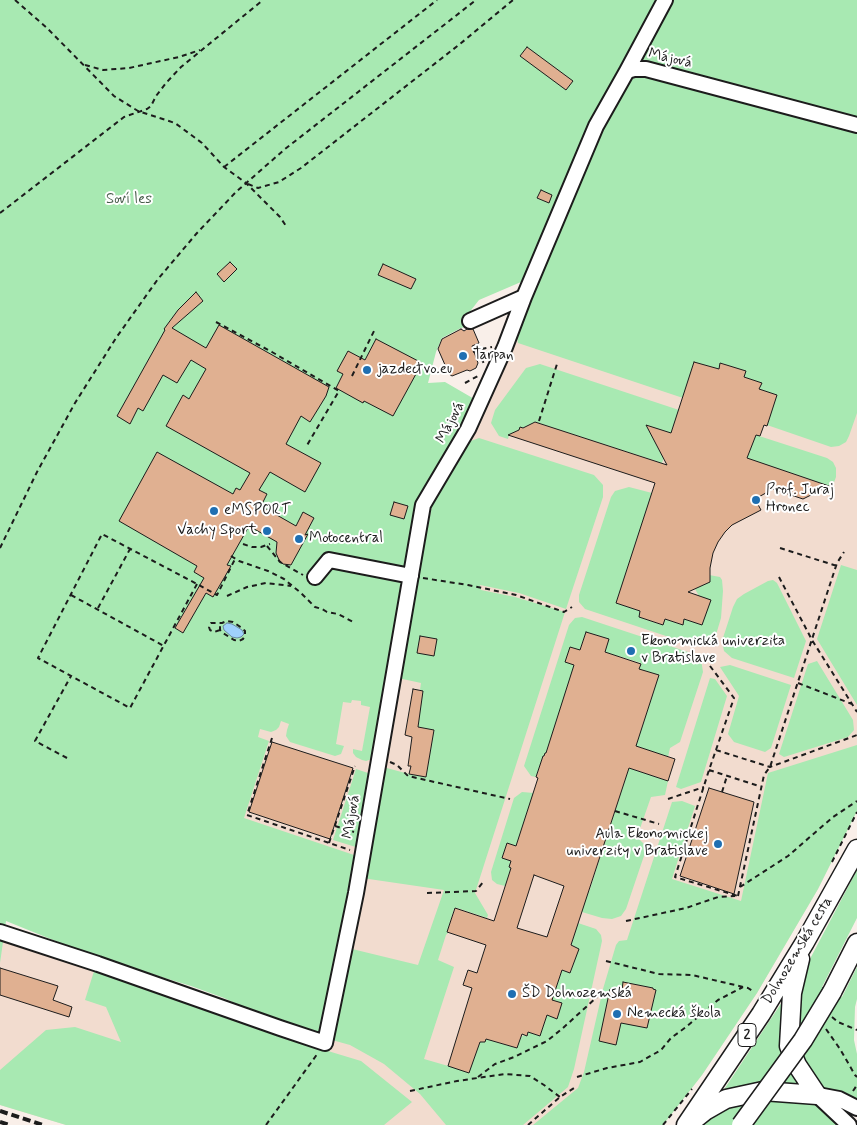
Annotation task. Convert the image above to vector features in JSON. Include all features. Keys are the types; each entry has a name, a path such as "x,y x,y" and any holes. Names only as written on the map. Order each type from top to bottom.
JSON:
{"main road":[{"name":"Dolnozemská cesta","path":"687,1125 761,1014 805,942 857,849"},
{"path":"805,942 792,993 789,1046 797,1066 817,1095"},
{"path":"741,1125 804,1040 832,992 857,943"},
{"path":"687,1125 705,1110 726,1099 763,1091 817,1095"}],"street":[{"path":"627,71 664,0"},
{"name":"Májová","path":"325,1043 362,854 423,505 468,429 505,347 596,126 627,71 646,69 857,125"},
{"path":"470,322 524,297"},
{"path":"310,577 329,560 410,576"},
{"path":"0,932 325,1043"},
{"path":"817,1095 839,1099 857,1108"},
{"path":"817,1095 849,1125"}],"path":[{"path":"15,0 47,28 114,96 138,111 175,123 202,143 224,167 246,183 280,217 286,226"},
{"path":"0,213 124,117 151,106 166,83 181,67 263,0"},
{"path":"224,167 437,0"},
{"path":"0,548 37,472 116,338 158,279 197,233 246,183 285,149 476,0"},
{"path":"246,183 258,188 280,182 301,168 453,50 513,0"},
{"path":"83,65 103,70 129,68 202,50"},
{"path":"216,322 339,391 306,448"},
{"path":"352,376 374,331"},
{"path":"473,352 495,346"},
{"path":"478,350 485,365 482,370"},
{"path":"539,421 557,364"},
{"path":"465,383 480,375"},
{"path":"197,584 130,708 38,658 102,534 197,584 217,595 235,559"},
{"path":"243,544 261,547 270,544"},
{"path":"267,546 280,562 310,577"},
{"path":"780,548 836,566"},
{"path":"98,609 130,549"},
{"path":"738,896 764,775 770,767 836,566 844,552"},
{"path":"231,556 284,579 315,607 338,614 353,622"},
{"path":"410,576 516,595 564,612 572,607"},
{"path":"779,577 812,640 857,712"},
{"path":"228,596 266,583 293,586"},
{"path":"71,595 164,646"},
{"path":"233,622 245,631 244,639 234,640 223,634 220,630 214,632 209,627 211,623 233,622"},
{"path":"220,630 222,623"},
{"path":"710,666 734,698 675,877 738,896"},
{"path":"68,758 35,741 71,676"},
{"path":"798,683 852,704"},
{"path":"716,750 770,767 857,735"},
{"path":"272,738 247,816 362,854"},
{"path":"379,759 397,765 408,776 510,799"},
{"path":"329,843 355,766"},
{"path":"709,770 762,787"},
{"path":"722,792 727,776"},
{"path":"668,799 704,787"},
{"path":"740,887 788,856 833,817 857,801"},
{"path":"615,811 659,824"},
{"path":"831,864 857,812"},
{"path":"335,826 365,836"},
{"path":"427,893 476,891 484,881"},
{"path":"626,921 686,908 718,897 738,896"},
{"path":"606,961 660,974 692,975 743,987 754,992"},
{"path":"577,1077 607,1068 640,1062 661,1050 671,1038 718,1000 743,987"},
{"path":"478,1078 495,1064 547,1041 597,997"},
{"path":"822,1023 857,1077"},
{"path":"266,1125 325,1043"},
{"path":"410,1091 504,1074 530,1076 560,1097"},
{"path":"528,1125 560,1097 574,1088"}],"shaded area":[{"name":"Ekonomická univerzita v Bratislave","path":"857,282 857,811 818,889 757,993 702,1075 663,1125 66,1125 0,1105 0,941 95,968 328,1051 332,1040 240,835 250,725 386,679 398,677 410,625 434,495 515,328"}],"green space":[{"name":"Soví les","path":"0,0 857,0 857,413 846,442 839,446 831,447 767,425 777,395 759,389 761,383 744,377 745,371 721,363 719,369 694,362 683,398 518,343 515,328 559,198 521,282 479,300 468,314 472,325 461,328 442,338 436,352 428,383 445,382 476,400 452,449 417,505 402,580 372,759 362,760 353,753 353,749 362,751 370,707 361,705 361,701 343,702 336,744 344,746 341,754 335,756 290,742 286,736 289,724 281,721 279,727 271,732 260,729 258,737 269,741 244,818 357,856 322,1029 317,1036 260,1015 224,998 63,944 6,921 0,963"},
{"path":"540,364 679,410 671,433 647,426 660,452 665,454 662,463 535,422 509,435 508,439 499,436 491,423 495,410 526,368"},
{"path":"756,435 827,458 833,462 836,468 836,477 833,485 829,486 744,457"},
{"path":"479,438 594,475 603,485 603,497 566,609 519,593 480,585 481,590 515,597 565,612 475,893 488,915 487,918 457,908 454,909 438,960 454,967 424,1059 469,1072 480,1042 485,1042 486,1039 516,1048 520,1038 524,1035 527,1036 528,1032 540,1036 551,1004 554,1005 550,1016 556,1019 562,1004 552,1000 562,970 571,972 578,949 571,945 578,923 596,929 601,935 602,941 574,1069 568,1087 523,1125 446,1125 420,1094 384,1064 350,1045 332,1040 348,948 418,965 444,890 362,878 383,767 426,777 434,730 418,727 423,691 420,690 421,683 398,678 410,625 434,495 468,442"},
{"path":"629,487 652,493 616,603 646,613 644,619 662,625 665,619 682,625 699,596 695,589 709,575 720,577 723,591 721,618 715,638 707,645 696,646 585,609 579,602 579,595 611,497 615,491"},
{"path":"841,565 857,570 857,705 817,639"},
{"path":"773,580 777,583 806,641 794,678 732,658 724,651 722,641 737,599"},
{"path":"582,617 694,654 701,659 703,672 680,742 670,748 668,757 636,746 659,675 639,669 641,663 619,656 618,662 604,657 609,639 586,632 574,665 548,758 543,756 536,777 531,776 524,766 569,625 575,618"},
{"path":"817,661 853,720 854,730 848,737 784,757 779,754 808,664"},
{"path":"730,665 791,685 771,748 765,752 734,742 728,734 739,696 720,667"},
{"path":"710,678 715,679 727,696 701,782 681,789 676,787"},
{"path":"857,745 857,811 818,889 757,993 702,1075 663,1125 533,1125 578,1088 584,1072 603,989 616,945 619,941 627,940 672,802 682,801 695,806 672,879 741,901 768,773"},
{"path":"629,768 668,781 665,795 651,797 637,837 647,847 626,909 621,916 612,919 602,918 582,912"},
{"path":"356,769 368,773 371,777 359,848 333,840"},
{"path":"522,792 534,793 513,857 513,845 507,843 502,858 511,861 511,868 505,886 497,884 492,880 491,872 514,798"},
{"path":"857,870 857,918 822,987 842,997 857,967 854,1040 857,1054 857,1102 822,1091 802,1065 793,1037 802,974"},
{"path":"95,968 361,1061 412,1102 384,1125 66,1125 0,1105 0,1070 46,1030 75,1027 121,1042 106,1007 85,1000"},
{"path":"786,996 802,1086 719,1097"},
{"path":"749,1097 812,1100 841,1125 700,1125 717,1113"}],"water":[{"path":"227,623 242,630 244,634 237,638 232,637 224,630 223,626"}],"building":[{"path":"527,47 573,81 566,90 520,56"},
{"path":"541,190 552,195 549,203 537,198"},
{"path":"230,262 237,269 224,282 217,274"},
{"path":"383,264 416,279 411,289 378,275"},
{"path":"196,292 203,301 172,328 206,348 219,325 329,387 326,396 310,422 301,416 286,444 321,463 305,492 270,472 259,490 267,494 261,506 296,526 303,512 314,518 305,535 308,534 291,565 283,564 279,560 276,553 277,542 249,526 227,565 231,566 213,597 206,593 183,633 175,628 204,578 194,572 197,566 119,521 157,452 233,494 236,488 240,490 250,473 166,426 183,395 189,399 206,369 191,360 177,383 163,375 143,411 138,408 130,424 117,416 164,329 178,310"},
{"path":"461,329 464,331 473,329 479,343 472,346 478,363 476,368 470,371 467,370 452,376 449,374 438,349 442,339"},
{"path":"376,339 422,363 393,416 364,401 363,403 336,388 343,374 337,371 348,351 365,360"},
{"path":"694,362 719,369 720,363 746,371 744,377 762,383 759,389 777,395 767,426 764,425 760,436 756,435 747,458 829,486 819,491 818,494 815,493 803,499 773,489 755,499 761,510 732,525 718,542 713,553 710,568 710,582 688,592 711,600 702,625 684,619 683,625 665,619 663,625 639,617 640,611 616,603 655,483 508,435 519,430 520,427 523,428 535,422 667,465 646,425 671,433"},
{"path":"394,502 408,506 404,519 390,515"},
{"path":"586,632 609,639 605,652 641,664 639,669 659,675 636,746 675,759 668,781 629,768 571,945 579,949 570,973 562,970 552,1000 562,1003 557,1019 547,1015 540,1036 528,1032 527,1036 522,1034 517,1048 486,1039 485,1042 480,1042 469,1073 448,1066 472,988 463,985 468,970 477,973 486,945 447,932 455,908 494,921 511,868 509,867 511,861 502,858 507,843 516,846 538,778 536,777 543,756 546,753 574,665 565,662 570,647 580,650","holes":["534,875 564,886 547,937 517,928"]},
{"path":"420,636 437,639 434,656 417,653"},
{"path":"413,689 423,691 418,727 434,730 426,777 409,774 411,766 408,766 412,737 405,735"},
{"path":"272,742 353,768 330,839 249,812"},
{"name":"Aula Ekonomickej univerzity v Bratislave","path":"709,788 754,802 734,894 680,876"},
{"path":"0,968 58,986 53,1000 72,1007 69,1017 0,995"},
{"name":"Nemecká škola","path":"623,982 656,990 647,1028 621,1023 616,1045 599,1041 610,989 622,990"}],"railway":[{"path":"0,1111 43,1125"},
{"path":"0,1122 10,1125"}],"place":[{"name":"Tarpan","path":"463,356"},
{"name":"jazdectvo.eu","path":"367,370"},
{"name":"Prof. Juraj Hronec","path":"756,500"},
{"name":"eMSPORT","path":"214,511"},
{"name":"Vachy Sport","path":"267,531"},
{"name":"Motocentral","path":"299,539"},
{"name":"Ekonomická univerzita v Bratislave","path":"631,651"},
{"name":"Aula Ekonomickej univerzity v Bratislave","path":"718,844"},
{"name":"ŠD Dolnozemská","path":"512,994"},
{"name":"Nemecká škola","path":"617,1014"}]}
